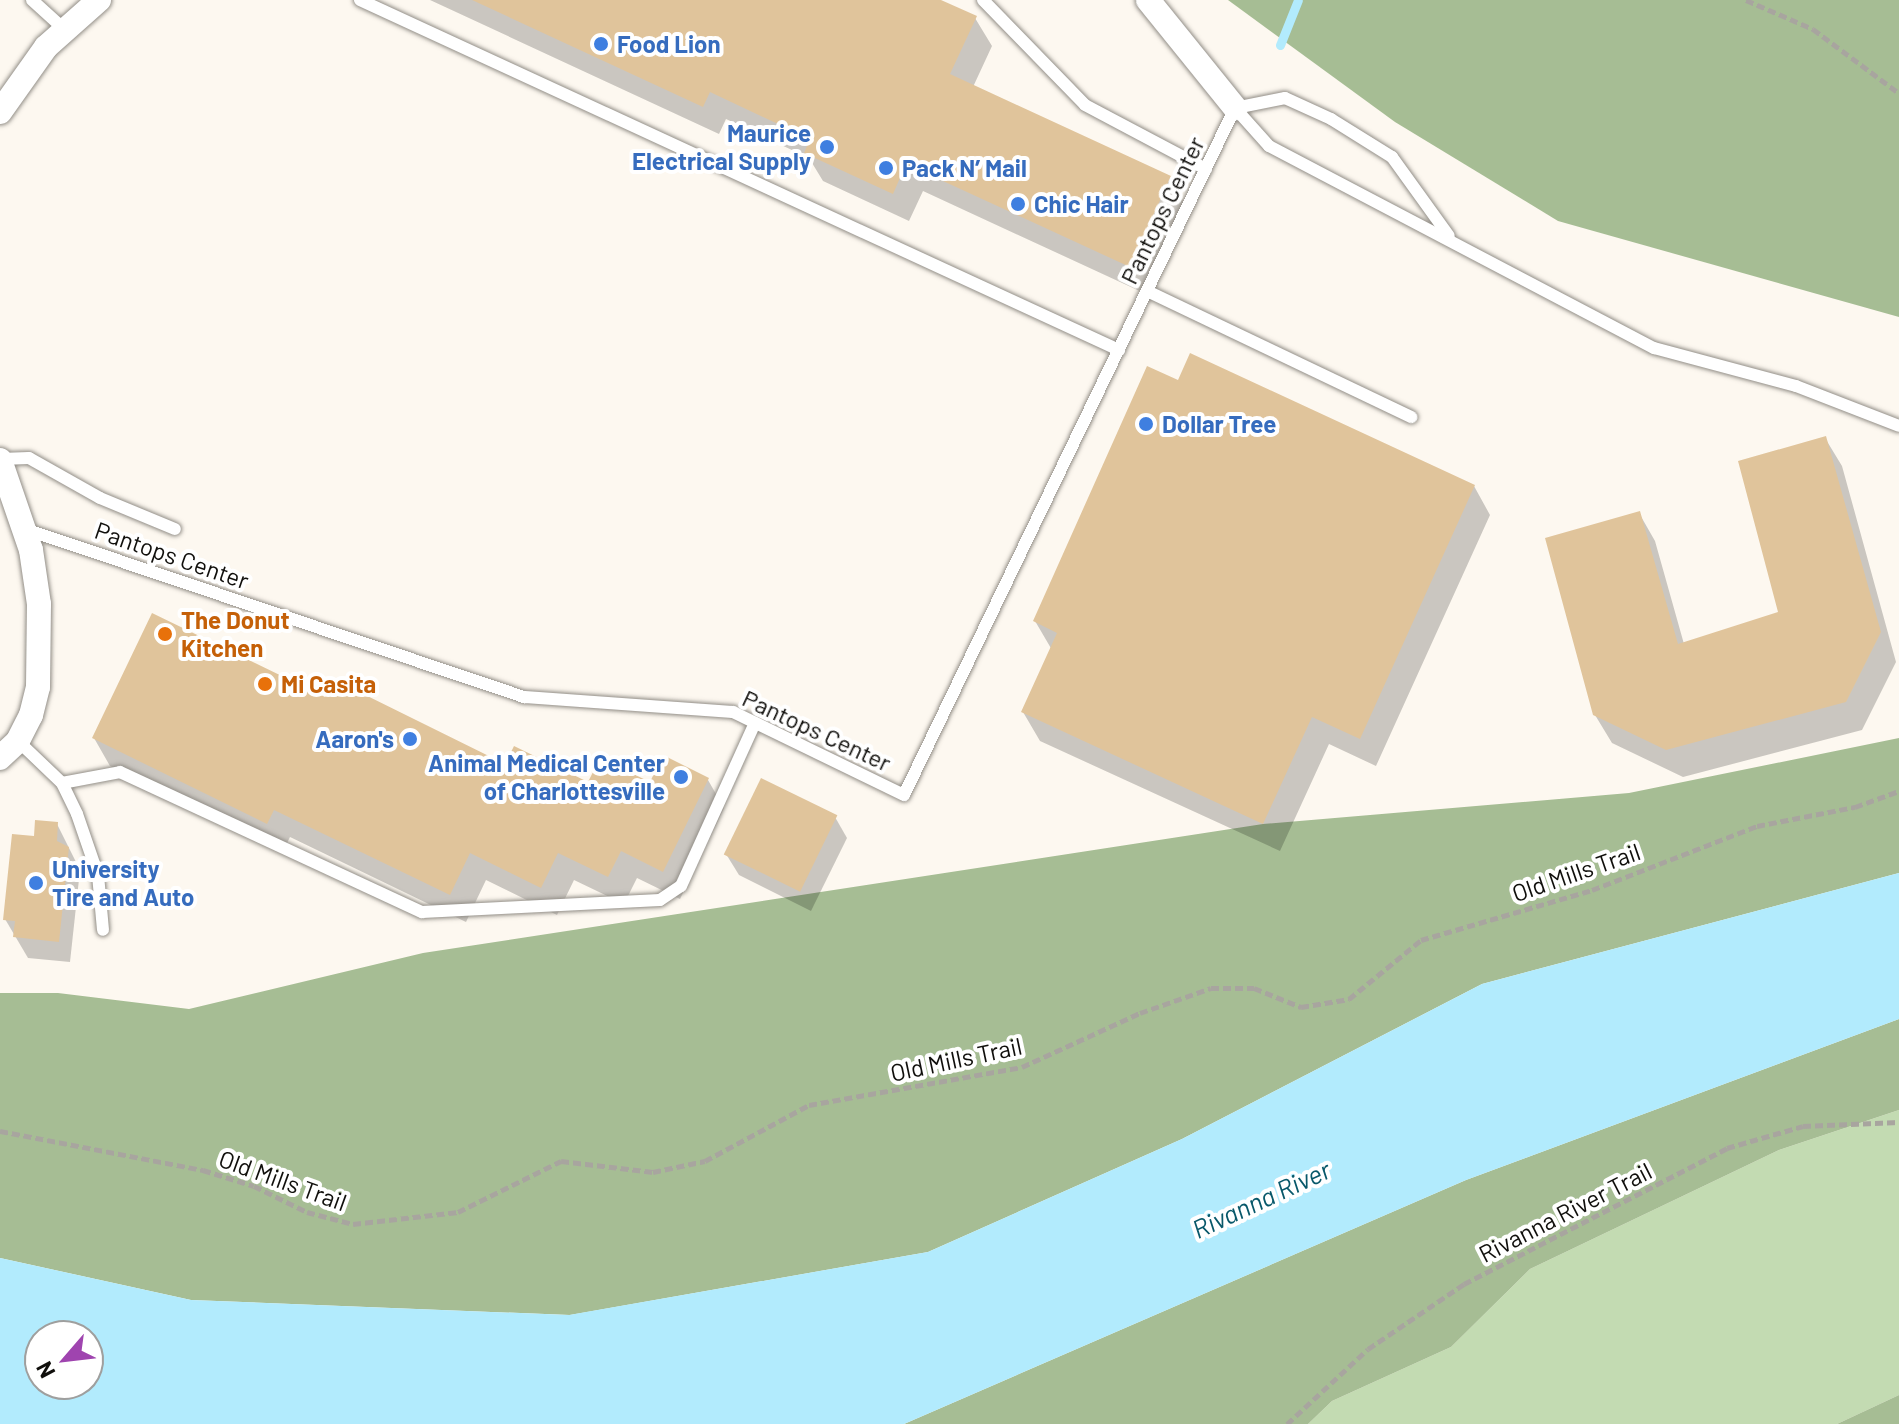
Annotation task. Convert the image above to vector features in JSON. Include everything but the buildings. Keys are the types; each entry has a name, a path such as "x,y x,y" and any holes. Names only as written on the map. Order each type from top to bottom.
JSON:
{"street":[{"path":"0,112 29,67 99,0"},
{"path":"1148,0 1235,108"},
{"path":"0,460 25,529 39,604 35,697 18,741 0,758"}],"lane":[{"path":"32,0 65,30"},
{"path":"360,0 1119,350"},
{"path":"983,0 1085,105 1206,169"},
{"path":"1235,108 1285,98 1331,119 1392,157 1451,239"},
{"path":"1235,108 1269,146 1371,204 1451,239 1654,348 1796,386 1899,426"},
{"name":"Pantops Center","path":"25,529 524,697 733,712 904,795 1235,108"},
{"path":"1147,291 1411,417"},
{"path":"0,460 29,458 100,498 175,529"},
{"path":"62,783 120,772 422,912 660,900 681,886 755,723"},
{"path":"18,741 62,783 98,875 103,930"}],"path":[{"path":"1746,0 1813,29 1899,93"},
{"name":"Old Mills Trail","path":"0,1131 203,1170 254,1186 307,1212 353,1224 458,1212 561,1161 653,1172 705,1161 809,1105 1022,1067 1140,1013 1211,988 1254,988 1301,1007 1349,999 1421,940 1592,890 1757,826 1855,807 1899,791"},
{"name":"Rivanna River Trail","path":"1287,1424 1368,1349 1464,1284 1727,1148 1803,1126 1899,1122"}],"green space":[{"path":"1228,0 1899,0 1899,317 1558,221 1395,122"},
{"path":"1899,738 1899,873 1482,984 1182,1139 928,1252 570,1315 191,1300 0,1258 0,993 58,993 189,1009 423,953 1263,824 1629,793"},
{"path":"1899,1019 1899,1110 1779,1150 1530,1269 1451,1347 1332,1401 1308,1424 904,1424 1466,1180"},
{"path":"1899,1110 1899,1395 1837,1424 1308,1424 1332,1401 1451,1347 1530,1269 1779,1150"},
{"path":"1899,1395 1899,1424 1837,1424"}],"water":[{"name":"Rivanna River","path":"1899,873 1899,1019 1466,1180 904,1424 0,1424 0,1258 191,1300 569,1315 928,1252 1182,1139 1482,984"}],"waterway":[{"path":"1280,45 1298,0"}],"place":[{"name":"Food Lion","path":"601,44"},
{"name":"Maurice Electrical Supply","path":"827,147"},
{"name":"Pack N’ Mail","path":"886,168"},
{"name":"Chic Hair","path":"1018,204"},
{"name":"Dollar Tree","path":"1146,424"},
{"name":"The Donut Kitchen","path":"165,634"},
{"name":"Mi Casita","path":"265,684"},
{"name":"Aaron's","path":"410,739"},
{"name":"Animal Medical Center of Charlottesville","path":"681,777"},
{"name":"University Tire and Auto","path":"36,883"}]}
